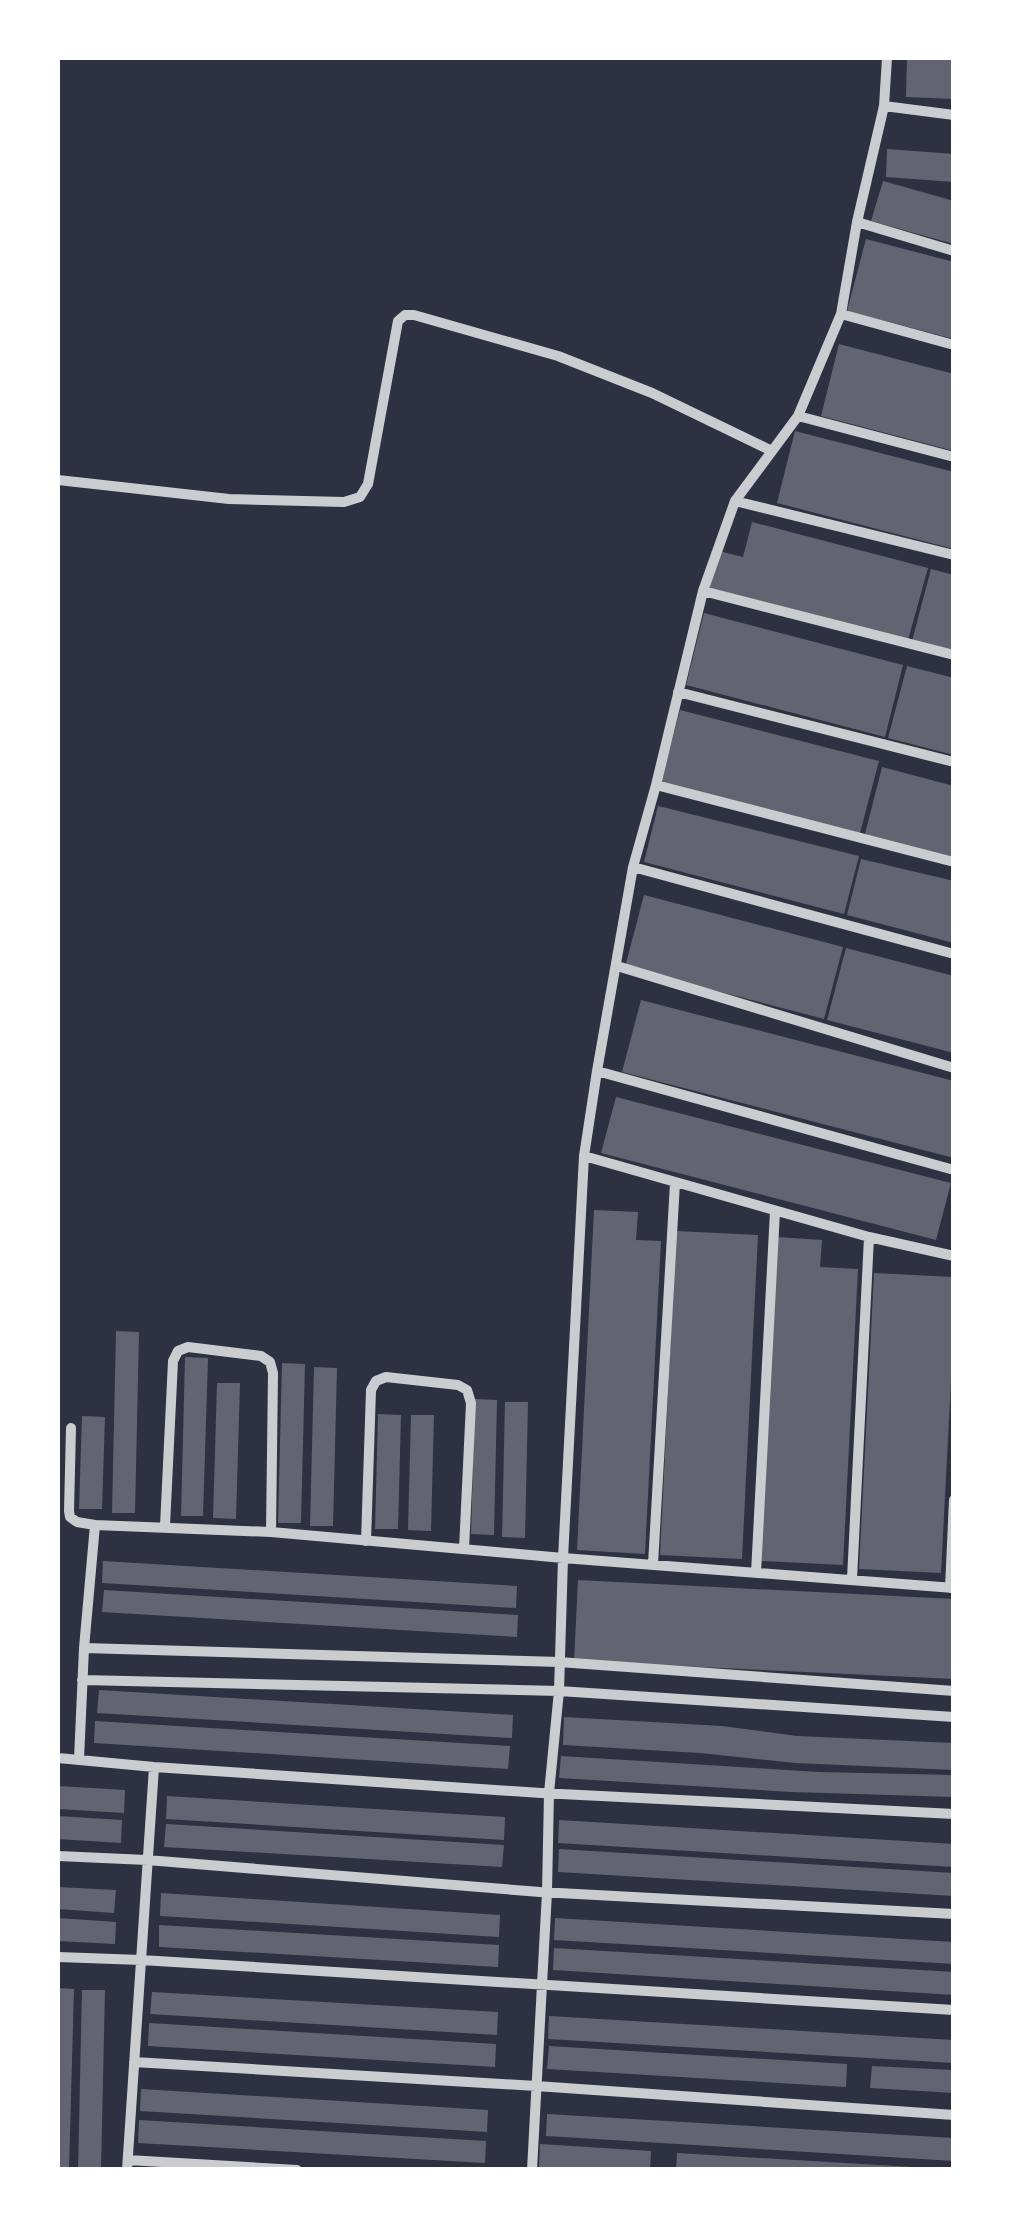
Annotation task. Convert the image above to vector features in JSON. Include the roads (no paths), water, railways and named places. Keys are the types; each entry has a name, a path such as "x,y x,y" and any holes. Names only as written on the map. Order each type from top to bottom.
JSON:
{"street":[{"path":"532,2170 584,1156 597,1071 633,868 704,592 736,501 798,416 842,314 857,222 884,106 888,58"},
{"path":"884,106 954,114"},
{"path":"857,222 954,251"},
{"path":"58,480 229,499 344,502 360,497 368,484 398,321 405,314 558,356 652,393 772,451"},
{"path":"842,314 954,346"},
{"path":"798,416 954,456"},
{"path":"736,501 954,555"},
{"path":"704,592 954,654"},
{"path":"678,692 954,762"},
{"path":"656,785 954,862"},
{"path":"633,868 954,954"},
{"path":"617,966 954,1068"},
{"path":"597,1071 954,1170"},
{"path":"584,1156 868,1237 954,1256"},
{"path":"654,1564 675,1182"},
{"path":"756,1573 775,1211"},
{"path":"852,1579 868,1237"},
{"path":"165,1526 173,1361 178,1351 188,1347 261,1356 270,1362 271,1532"},
{"path":"366,1541 372,1390 376,1381 386,1377 458,1385 467,1390 471,1402 464,1549"},
{"path":"71,1428 70,1517 95,1525 271,1532 952,1588 954,1500"},
{"path":"79,1759 95,1525"},
{"path":"84,1648 560,1662 954,1691"},
{"path":"82,1680 559,1692 954,1717"},
{"path":"58,1758 550,1793 954,1814"},
{"path":"154,1767 128,2164 297,2170"},
{"path":"58,1856 547,1892 954,1914"},
{"path":"58,1957 954,2010"},
{"path":"134,2062 954,2116"}]}
